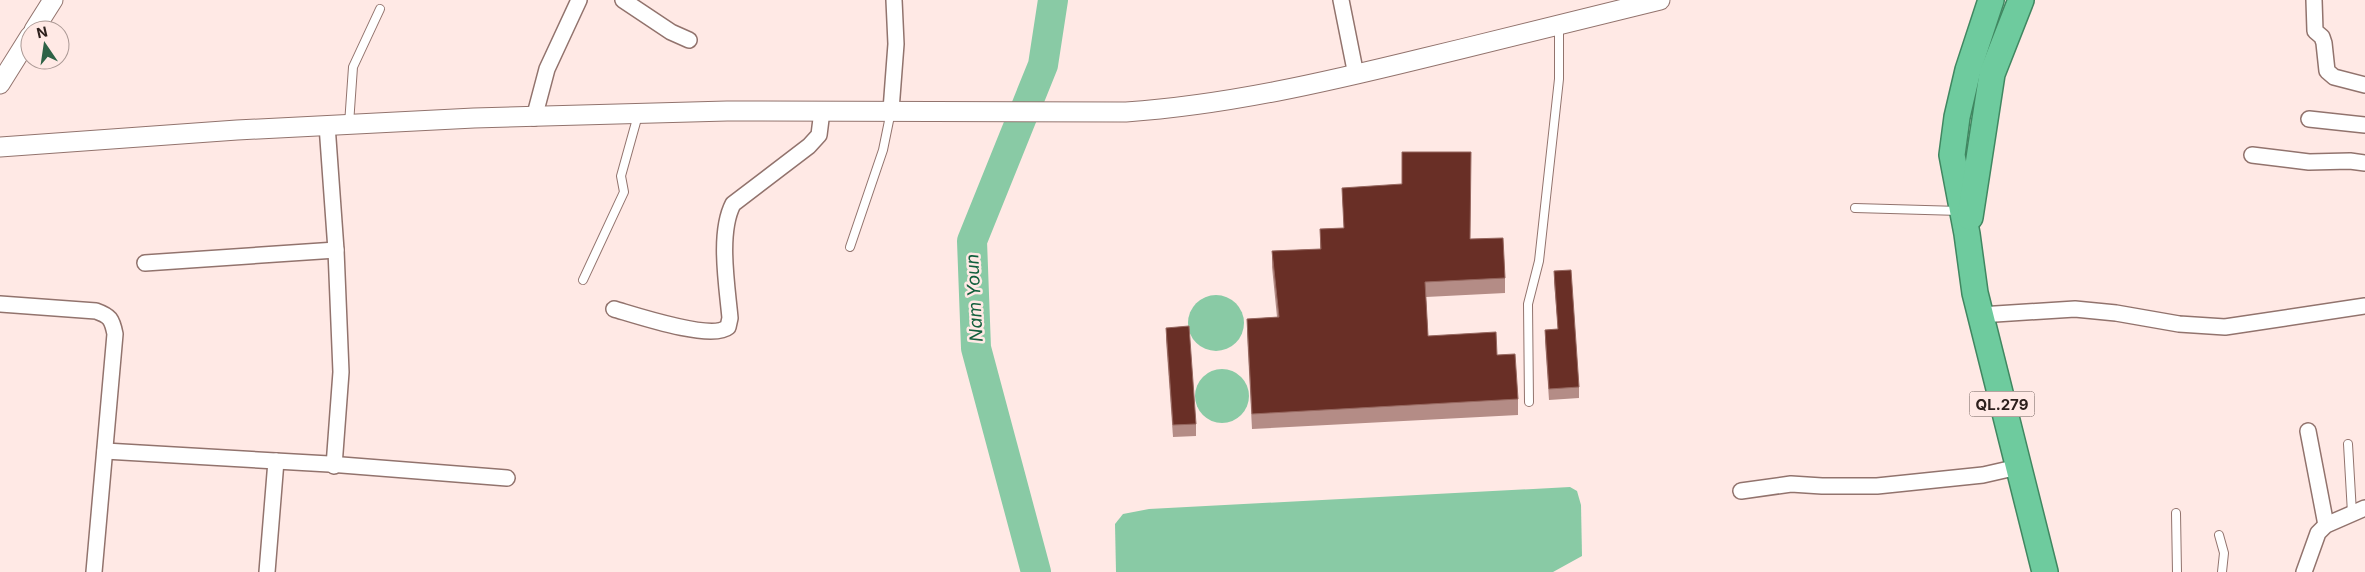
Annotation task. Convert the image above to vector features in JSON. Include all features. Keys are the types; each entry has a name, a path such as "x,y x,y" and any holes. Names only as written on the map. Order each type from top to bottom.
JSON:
{"highway":[{"name":"QL.279","path":"1991,0 1968,70 1952,155 1967,219 1974,293 2045,572"},
{"name":"QL.279","path":"1967,219 1992,74 2021,0"}],"street":[{"path":"40,20 53,0"},
{"path":"534,118 547,69 578,0"},
{"path":"623,0 671,32 689,40"},
{"path":"894,0 899,110"},
{"path":"1341,0 1356,75"},
{"path":"0,147 349,124 822,111 1126,112 1170,109 1356,75 1660,0"},
{"path":"2314,0 2315,30 2324,43 2328,71 2334,77 2365,85"},
{"path":"0,84 20,52"},
{"path":"614,309 683,328 718,332 728,327 730,318 726,239 727,216 733,204 809,146 819,136 822,111"},
{"path":"2310,119 2365,125"},
{"path":"327,125 336,250 341,372 334,466"},
{"path":"2252,155 2309,162 2350,161 2365,163"},
{"path":"145,263 336,250"},
{"path":"0,304 96,311 108,316 112,320 115,334 94,572"},
{"path":"1980,315 2075,309 2116,313 2179,324 2225,327 2365,306"},
{"path":"2308,431 2326,525"},
{"path":"105,451 507,478"},
{"path":"267,572 276,461"},
{"path":"1741,491 1791,484 1877,486 1983,475 2018,466"},
{"path":"2304,572 2318,533 2326,525 2359,510"}],"lane":[{"path":"349,124 354,67 380,9"},
{"path":"1528,402 1528,304 1539,261 1559,79 1559,25"},
{"path":"850,247 883,150 899,110"},
{"path":"583,280 624,192 621,176 638,115"},
{"path":"1854,208 1967,219"},
{"path":"2348,444 2359,510"},
{"path":"2176,513 2177,572"},
{"path":"2219,535 2224,553 2222,572"}],"shaded area":[{"path":"1216,295 1227,297 1236,303 1242,312 1244,323 1242,334 1236,343 1227,349 1216,351 1205,349 1196,343 1190,334 1188,323 1190,312 1196,303 1205,297"},
{"path":"1222,369 1232,371 1241,377 1247,386 1249,396 1247,406 1241,415 1232,421 1222,423 1212,421 1203,415 1197,406 1195,396 1197,386 1203,377 1212,371"},
{"path":"1570,487 1577,491 1581,505 1582,556 1553,572 1116,572 1115,524 1123,514 1149,509"}],"building":[{"path":"1402,152 1471,152 1470,239 1503,238 1505,278 1425,282 1428,336 1496,332 1497,355 1515,354 1518,399 1252,414 1247,319 1279,317 1272,251 1321,249 1320,229 1344,228 1342,188 1402,184"},
{"path":"1571,270 1579,387 1549,389 1545,330 1558,329 1554,271"},
{"path":"1189,326 1196,424 1173,425 1166,328"}],"waterway":[{"name":"Nam Youn","path":"1036,572 976,348 972,241 1043,65 1053,0"}]}
